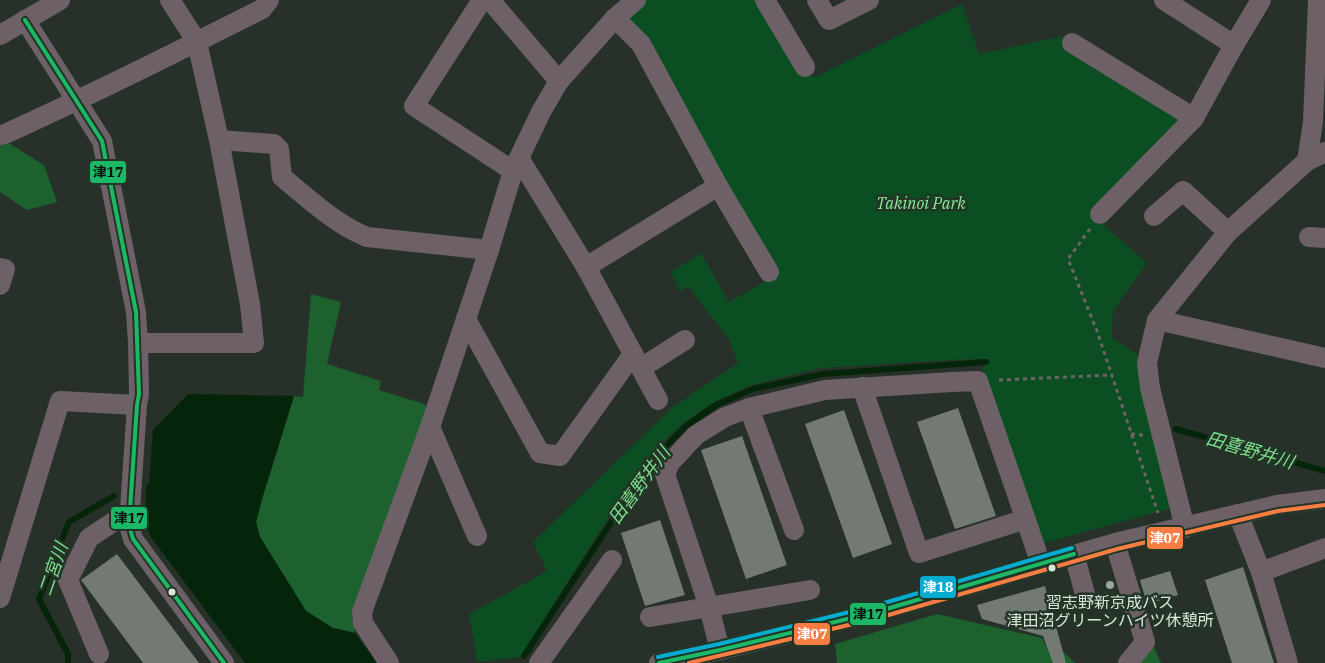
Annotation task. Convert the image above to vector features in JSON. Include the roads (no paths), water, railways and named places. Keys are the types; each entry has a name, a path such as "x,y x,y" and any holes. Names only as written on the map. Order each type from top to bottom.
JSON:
{"street":[{"path":"0,35 60,0"},
{"path":"138,344 254,343 250,304 219,140 197,42 170,0"},
{"path":"0,135 77,102 197,42 262,9 269,0"},
{"path":"482,0 414,106 516,164 586,267 658,400"},
{"path":"490,0 559,81"},
{"path":"389,663 363,623 362,612 430,427 490,250 516,164 542,110 559,81 615,18 636,0"},
{"path":"765,0 805,66"},
{"path":"817,0 828,20 869,0"},
{"path":"1164,0 1234,45"},
{"path":"1100,214 1194,118 1261,0"},
{"path":"1307,161 1312,122 1318,0"},
{"path":"615,18 641,44 718,186 769,272"},
{"path":"25,20 102,141 136,312 139,394 128,525 133,539 224,663"},
{"path":"1072,44 1194,118"},
{"path":"219,140 274,144 279,149 282,177 328,215 362,235 490,250"},
{"path":"1185,528 1150,388 1147,362 1157,320 1228,232 1307,161 1325,152"},
{"path":"586,267 718,186"},
{"path":"1154,216 1183,191 1228,232"},
{"path":"0,268 5,269 0,285"},
{"path":"466,319 540,453 560,456 637,361 685,340"},
{"path":"1157,320 1325,358"},
{"path":"720,650 709,607 665,474 670,463 696,435 725,417 749,408 825,390 978,381 1041,564"},
{"path":"862,387 919,553 1026,519"},
{"path":"0,598 60,402 137,405"},
{"path":"749,408 794,530"},
{"path":"430,427 477,536"},
{"path":"659,663 876,612 1115,543 1277,505 1325,499"},
{"path":"99,654 68,580 89,538 130,512"},
{"path":"1238,514 1261,572 1288,663"},
{"path":"1115,543 1145,642 1128,663"},
{"path":"1261,572 1325,548"},
{"path":"1074,554 1085,594"},
{"path":"539,663 612,560"},
{"path":"650,617 810,590"}],"waterway":[{"name":"田喜野井川","path":"524,656 656,456 686,426 716,405 753,389 823,374 986,362"},
{"name":"田喜野井川","path":"1176,429 1325,471"},
{"name":"二宮川","path":"68,663 68,654 39,599 69,522 114,496"}],"place":[{"name":"習志野新京成バス 津田沼グリーンハイツ休憩所","path":"1110,585"}],"park label":[{"name":"Takinoi Park","path":"921,203"}]}
